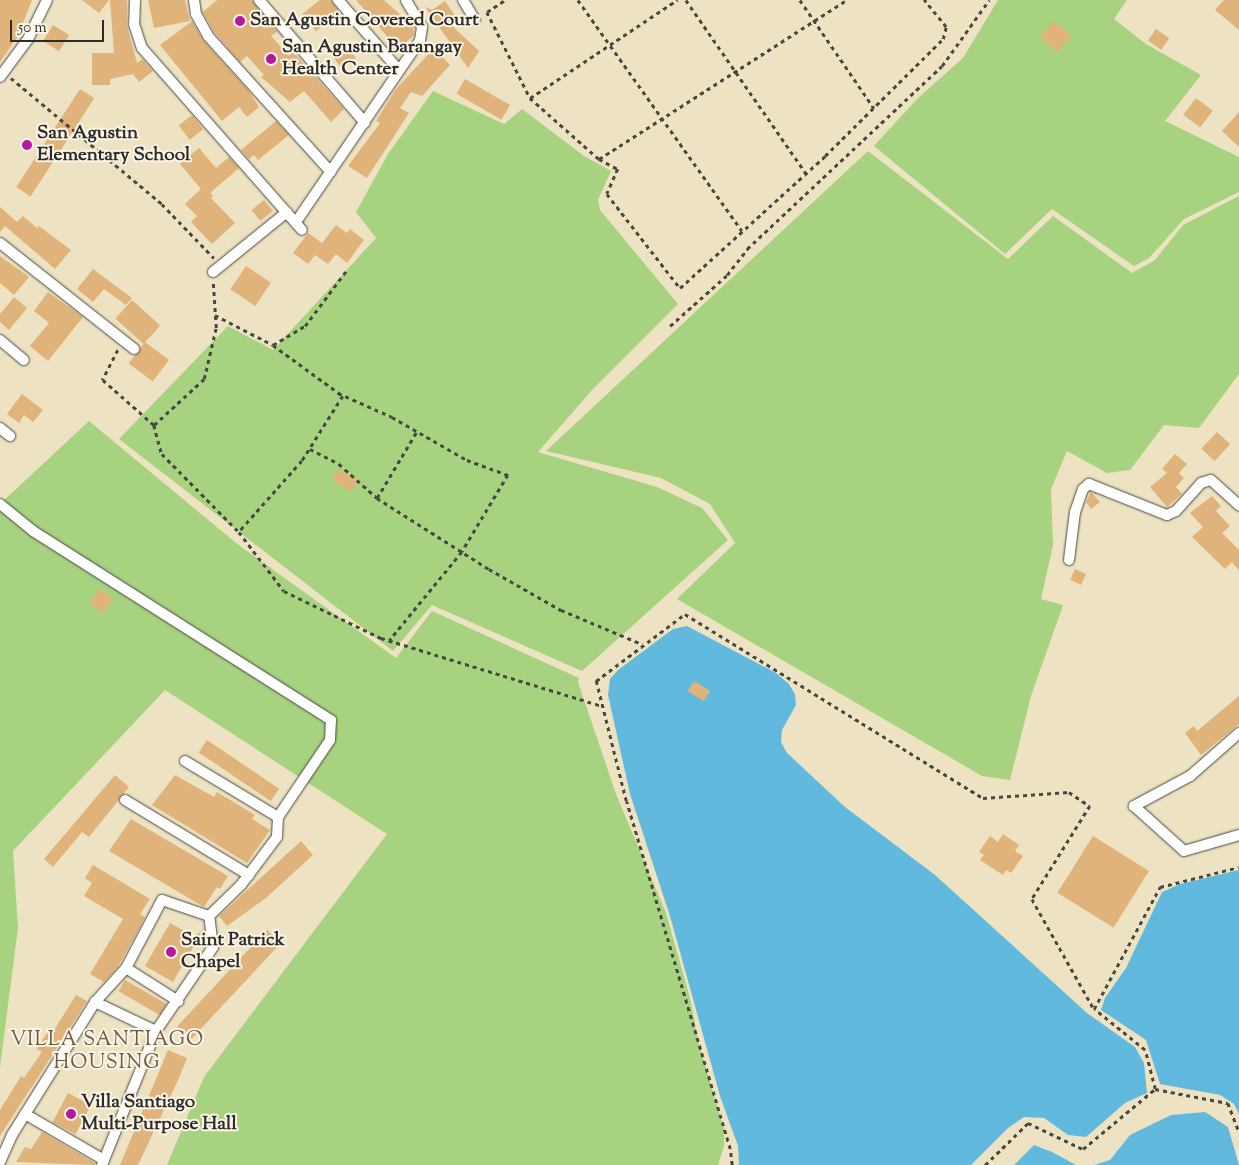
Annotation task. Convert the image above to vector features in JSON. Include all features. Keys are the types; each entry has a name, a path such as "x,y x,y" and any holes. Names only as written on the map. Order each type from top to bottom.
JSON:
{"street":[{"path":"2,75 28,39 47,0"},
{"path":"135,0 134,24 142,48 299,226 331,172 422,33 422,27 406,0"},
{"path":"194,0 200,24 208,36 331,172"},
{"path":"258,0 365,122"},
{"path":"338,0 398,69"},
{"path":"463,0 475,20"},
{"path":"218,270 287,212"},
{"path":"0,243 134,349"},
{"path":"0,340 24,360"},
{"path":"0,428 10,436"},
{"path":"1069,560 1075,512 1083,489 1089,484 1167,516 1176,511 1205,479 1211,480 1239,505"},
{"path":"0,504 33,531 331,720 330,740 278,818 277,837 249,875 209,916"},
{"path":"1239,733 1190,776 1134,806 1184,851 1239,835"},
{"path":"185,761 278,818"},
{"path":"125,800 249,875"},
{"path":"4,1162 25,1114 95,1002 126,968 162,900 209,916"},
{"path":"25,1114 103,1163 156,1031 213,947 209,916"},
{"path":"126,968 178,1001"},
{"path":"95,1002 156,1031"}],"path":[{"path":"475,20 505,0"},
{"path":"578,0 742,231"},
{"path":"530,98 677,0"},
{"path":"686,0 806,173"},
{"path":"800,0 874,108"},
{"path":"599,159 847,0"},
{"path":"488,12 530,98 599,159 618,169 607,194 680,288 806,173 943,39 946,27 924,0"},
{"path":"670,326 727,275 747,249 942,66 989,0"},
{"path":"2,75 162,204 218,270 216,328 204,379 154,425"},
{"path":"273,345 305,326 346,271"},
{"path":"216,315 273,345 343,396 310,449 240,532"},
{"path":"123,340 103,380 154,425 162,454 240,532 284,591 390,640 602,706"},
{"path":"338,392 416,431 467,460 508,475 462,552 390,640"},
{"path":"377,498 416,431"},
{"path":"310,449 339,464 377,498 462,552 562,610 642,644"},
{"path":"732,1165 730,1149 626,801 596,681 642,644 685,614 983,798 1069,792 1090,806 1032,899 1094,1009 1145,1050 1155,1088"},
{"path":"1094,1009 1160,887 1239,867"},
{"path":"1155,1088 1228,1104 1239,1132"},
{"path":"985,1165 1028,1123 1083,1150 1155,1088"}],"green space":[{"path":"998,0 1127,0 1114,19 1146,44 1201,75 1165,121 1239,157 1239,192 1184,219 1149,258 1134,266 1052,209 1005,254 874,146 917,99 963,58"},
{"path":"433,91 504,124 522,109 584,156 611,171 598,200 600,210 678,304 592,390 538,452 657,487 702,508 728,540 582,671 432,605 393,651 119,439 228,326 273,350 376,238 356,212 388,154"},
{"path":"868,151 1008,259 1053,216 1132,273 1155,260 1183,225 1239,196 1239,374 1199,428 1164,425 1130,470 1107,473 1067,451 1051,489 1053,545 1041,599 1063,605 1031,696 1010,780 982,776 677,599 735,543 710,504 661,478 546,451"},
{"path":"89,421 236,543 396,658 432,611 579,678 578,682 616,794 666,913 690,998 699,1044 724,1129 724,1146 718,1165 167,1165 204,1077 387,834 165,690 13,851 18,928 0,1067 0,504"}],"water":[{"path":"687,626 776,673 789,684 795,694 796,705 782,730 781,742 787,753 845,807 935,875 1087,1013 1135,1047 1144,1063 1147,1093 1125,1103 1086,1137 1068,1135 1044,1118 1024,1117 1008,1128 971,1165 739,1165 738,1146 720,1096 670,916 630,794 608,695 610,679 618,670 673,629"},
{"path":"1239,870 1239,1114 1234,1104 1220,1095 1160,1084 1146,1040 1101,1010 1105,998 1126,968 1162,892 1180,884"},
{"path":"1205,1112 1228,1127 1239,1165 1094,1165 1110,1160 1130,1135 1171,1115"},
{"path":"1034,1145 1052,1152 1076,1165 1014,1165"}],"building":[{"path":"0,0 32,0 18,36 0,62"},
{"path":"82,0 109,0 99,13"},
{"path":"110,0 127,0 127,26 137,63 142,59 153,71 139,82 133,74 110,79 110,85 92,85 92,53 114,53"},
{"path":"148,0 185,0 190,21 154,28"},
{"path":"217,0 252,0 277,32 271,36 289,56 293,52 344,109 331,122 304,91 290,102 261,77 264,75 247,56 240,62 214,32 203,12"},
{"path":"320,0 331,0 340,13 316,31 302,14"},
{"path":"356,0 384,0 413,26 414,35 396,52 387,43 390,40"},
{"path":"1224,0 1239,0 1239,30 1215,10"},
{"path":"445,1 456,17 448,22 479,51 468,68 425,7 432,10"},
{"path":"192,21 203,40 249,91 259,107 247,117 239,107 222,121 160,45"},
{"path":"1054,21 1071,36 1058,52 1040,37"},
{"path":"53,25 69,35 59,51 43,41"},
{"path":"1156,29 1169,38 1161,50 1148,40"},
{"path":"349,48 356,58 341,68 334,58"},
{"path":"434,48 450,65 422,96 411,92 400,108 409,113 367,178 348,166 380,123 376,121 396,89"},
{"path":"465,79 510,105 502,120 456,94"},
{"path":"80,89 94,98 31,196 16,187"},
{"path":"1196,98 1213,111 1200,127 1183,115"},
{"path":"1239,112 1239,147 1222,131"},
{"path":"192,115 203,129 190,140 179,125"},
{"path":"276,121 289,135 258,160 254,155 249,159 241,150"},
{"path":"199,148 216,168 229,157 239,168 210,193 213,196 211,198 235,223 212,244 191,222 197,216 185,204 201,189 180,164"},
{"path":"264,200 273,211 260,221 252,210"},
{"path":"0,207 17,222 23,216 37,228 39,226 71,250 55,269 5,226 0,232"},
{"path":"336,225 347,233 350,229 364,240 347,263 336,254 328,264 315,255 308,264 293,253 308,233 322,243"},
{"path":"0,256 29,277 14,295 0,283"},
{"path":"246,266 271,283 255,306 230,289"},
{"path":"93,269 132,298 126,305 104,289 93,302 77,289"},
{"path":"48,292 83,317 48,361 30,346 49,323 34,311"},
{"path":"14,297 27,308 9,330 0,322 0,314"},
{"path":"132,300 160,325 144,344 115,319"},
{"path":"145,342 169,360 153,382 129,364"},
{"path":"22,394 43,410 33,422 24,415 19,423 7,414"},
{"path":"1217,432 1230,444 1214,461 1201,449"},
{"path":"1175,454 1187,464 1179,473 1184,478 1176,487 1182,494 1167,507 1150,487 1167,473 1162,469"},
{"path":"339,469 358,481 351,492 332,480"},
{"path":"1091,492 1100,502 1091,509 1086,502"},
{"path":"1212,496 1221,506 1216,511 1230,526 1222,533 1239,550 1239,571 1232,562 1225,569 1192,537 1203,527 1190,513"},
{"path":"1075,569 1086,574 1081,585 1070,580"},
{"path":"98,589 113,597 105,613 90,605"},
{"path":"694,681 710,691 704,701 688,691"},
{"path":"1239,696 1239,724 1201,755 1185,733 1194,726 1197,731"},
{"path":"207,740 279,789 271,801 199,752"},
{"path":"115,775 129,787 89,837 82,832 53,867 44,859"},
{"path":"175,775 214,797 217,792 255,815 252,819 270,830 247,863 152,805"},
{"path":"131,819 228,876 220,889 217,887 204,907 109,851"},
{"path":"1003,834 1019,845 1015,851 1023,856 1011,873 1006,870 1003,875 980,860 984,855 979,852 990,836 998,842"},
{"path":"1093,836 1149,871 1113,928 1057,893"},
{"path":"301,841 313,855 266,898 227,926 219,916"},
{"path":"93,865 150,899 140,914 145,917 139,929 117,968 104,982 90,974 123,919 84,896 92,883 85,878"},
{"name":"Saint Patrick Chapel","path":"170,923 188,933 180,947 204,929 173,982 145,966"},
{"path":"267,930 281,943 191,1039 177,1027"},
{"path":"125,980 167,1004 160,1015 118,991"},
{"path":"76,995 87,1001 0,1136 0,1110 21,1076 24,1078 42,1052 37,1049 47,1033 51,1035"},
{"path":"168,1050 187,1058 179,1078 138,1165 120,1165"},
{"name":"Villa Santiago Multi-Purpose Hall","path":"68,1093 91,1105 75,1134 53,1122"},
{"path":"42,1132 95,1163 95,1165 16,1162 25,1147 31,1149"}],"place":[{"name":"San Agustin Covered Court","path":"240,21"},
{"name":"San Agustin Barangay Health Center","path":"271,59"},
{"name":"San Agustin Elementary School","path":"27,145"},
{"name":"Saint Patrick Chapel","path":"171,952"},
{"name":"Villa Santiago Multi-Purpose Hall","path":"71,1114"}],"district":[{"name":"VILLA SANTIAGO HOUSING","path":"107,1052"}]}
